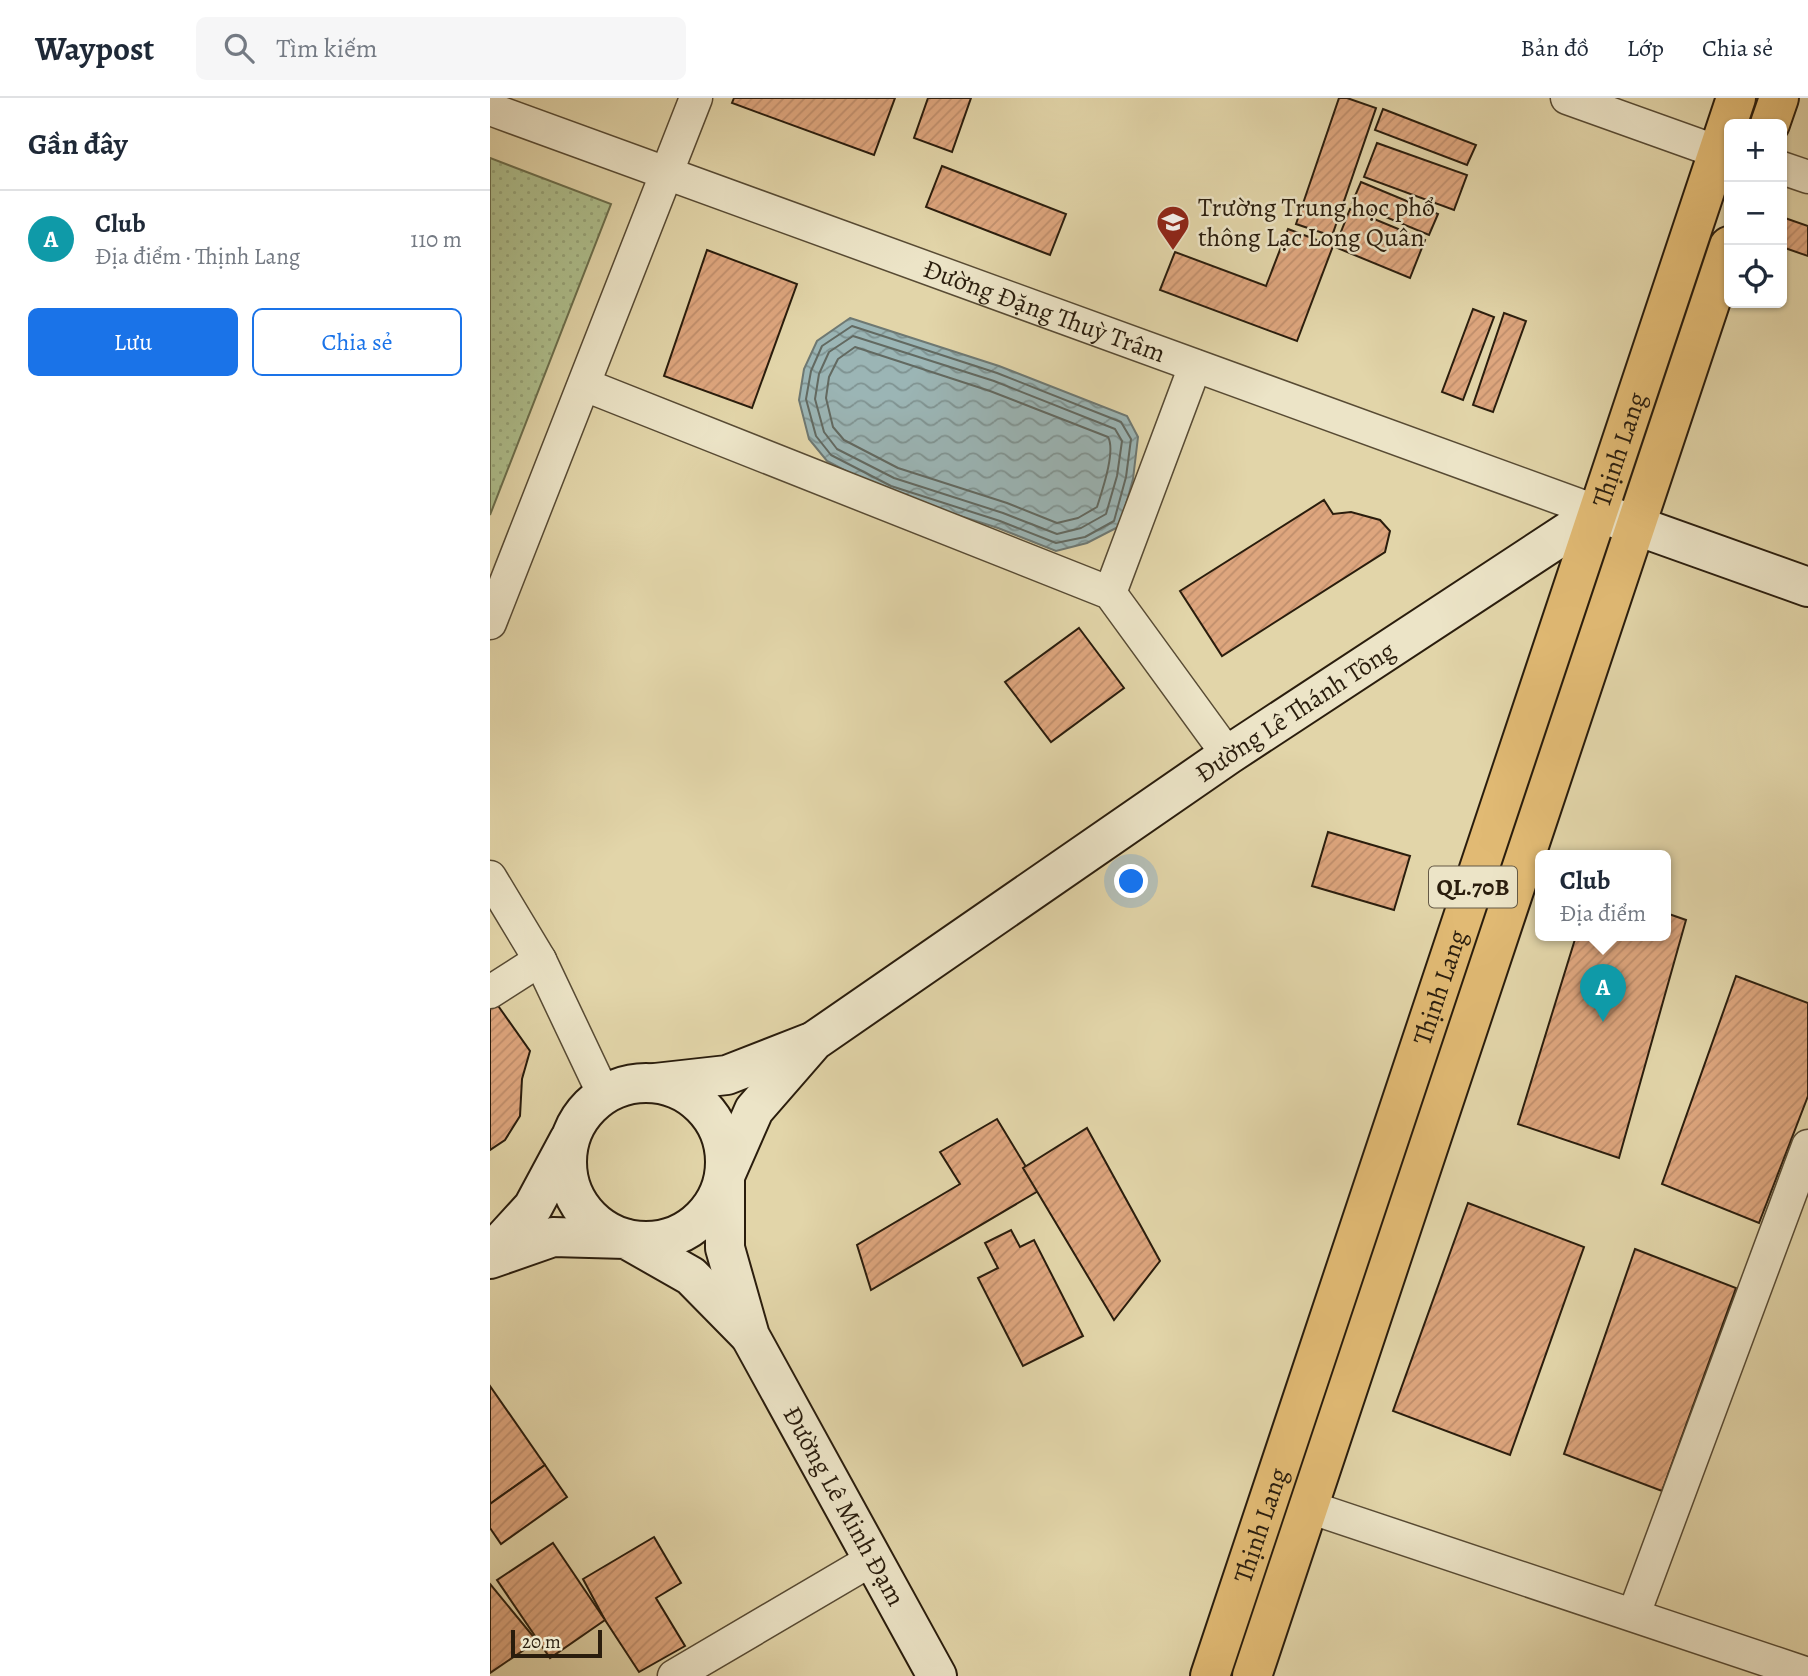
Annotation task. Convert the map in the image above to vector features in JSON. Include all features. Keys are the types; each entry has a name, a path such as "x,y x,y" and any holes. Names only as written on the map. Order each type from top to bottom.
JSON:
{"main road":[{"name":"Thịnh Lang","path":"1210,1676 1736,98"},
{"path":"1772,119 1779,98"},
{"name":"Thịnh Lang","path":"1252,1676 1724,261"},
{"path":"1598,512 1808,587"},
{"name":"Đường Lê Thánh Tông","path":"654,1083 727,1075 814,1041 1228,755 1598,512"},
{"name":"Đường Lê Thánh Tông","path":"725,1176 754,1110 814,1041"},
{"path":"490,1256 533,1207 584,1113 604,1095 628,1085 654,1083 680,1090 701,1104 717,1125 725,1149 725,1248 750,1336"},
{"path":"572,1135 567,1161 571,1187 583,1210 603,1228 691,1276 750,1336"},
{"path":"490,1256 553,1237 653,1241 679,1234 701,1220 716,1200 725,1176"},
{"name":"Đường Lê Minh Đạm","path":"750,1336 937,1676"}],"street":[{"path":"492,609 585,384 696,98"},
{"path":"1567,98 1718,152"},
{"name":"Đường Đặng Thuỳ Trâm","path":"490,109 1598,512"},
{"path":"1787,171 1808,177"},
{"path":"1110,593 1195,366"},
{"path":"585,384 1110,593 1228,755"},
{"path":"490,877 540,960 604,1095"},
{"path":"490,992 540,960"},
{"path":"1634,1614 1808,1146"},
{"path":"1309,1507 1808,1674"},
{"path":"674,1676 873,1559"}],"green space":[{"path":"490,158 611,204 490,515"}],"water":[{"path":"850,318 999,366 1127,416 1138,437 1133,479 1120,526 1087,543 1056,551 998,528 888,493 827,461 809,439 799,400 804,369 817,341"}],"building":[{"path":"734,98 895,98 874,155 732,103"},
{"path":"928,98 971,98 952,152 914,138"},
{"path":"1339,98 1376,108 1332,236 1296,224"},
{"path":"1383,109 1476,145 1467,165 1375,130"},
{"path":"1377,143 1467,175 1454,210 1364,177"},
{"path":"942,166 1066,214 1050,255 926,207"},
{"path":"1361,182 1438,214 1429,235 1352,203"},
{"path":"1350,209 1425,240 1410,278 1335,247"},
{"path":"1787,219 1808,226 1808,256 1787,249"},
{"path":"1288,229 1333,246 1297,341 1160,290 1175,252 1266,286"},
{"path":"707,250 797,284 752,408 664,376"},
{"path":"1473,309 1494,317 1463,400 1442,392"},
{"path":"1504,313 1526,321 1493,412 1473,405"},
{"path":"1324,500 1333,514 1351,512 1380,520 1390,531 1385,552 1222,656 1180,591"},
{"path":"1079,628 1124,688 1051,742 1005,682"},
{"path":"1328,832 1410,856 1394,910 1312,886"},
{"path":"1671,915 1686,920 1619,1158 1518,1124 1574,941 1671,941"},
{"path":"1736,976 1808,1003 1808,1096 1759,1223 1662,1184"},
{"path":"494,1000 530,1051 522,1079 520,1116 505,1140 490,1150 490,1003"},
{"path":"997,1119 1040,1190 871,1290 857,1245 960,1184 940,1152"},
{"path":"1087,1128 1160,1261 1114,1320 1023,1168"},
{"path":"1468,1203 1584,1247 1510,1455 1393,1411"},
{"path":"1011,1230 1020,1247 1034,1240 1083,1336 1023,1366 978,1278 998,1268 985,1243"},
{"path":"1635,1249 1736,1288 1662,1491 1564,1454"},
{"path":"490,1386 545,1465 490,1504"},
{"path":"545,1465 567,1497 501,1544 490,1528 490,1504"},
{"path":"654,1537 681,1583 656,1598 685,1646 639,1672 605,1620 583,1579"},
{"path":"553,1543 605,1620 550,1658 497,1580"},
{"path":"490,1584 537,1641 490,1673"}],"place":[{"name":"Trường Trung học phổ thông Lạc Long Quân","path":"1173,252"},
{"name":"Club","path":"1603,1022"}]}
